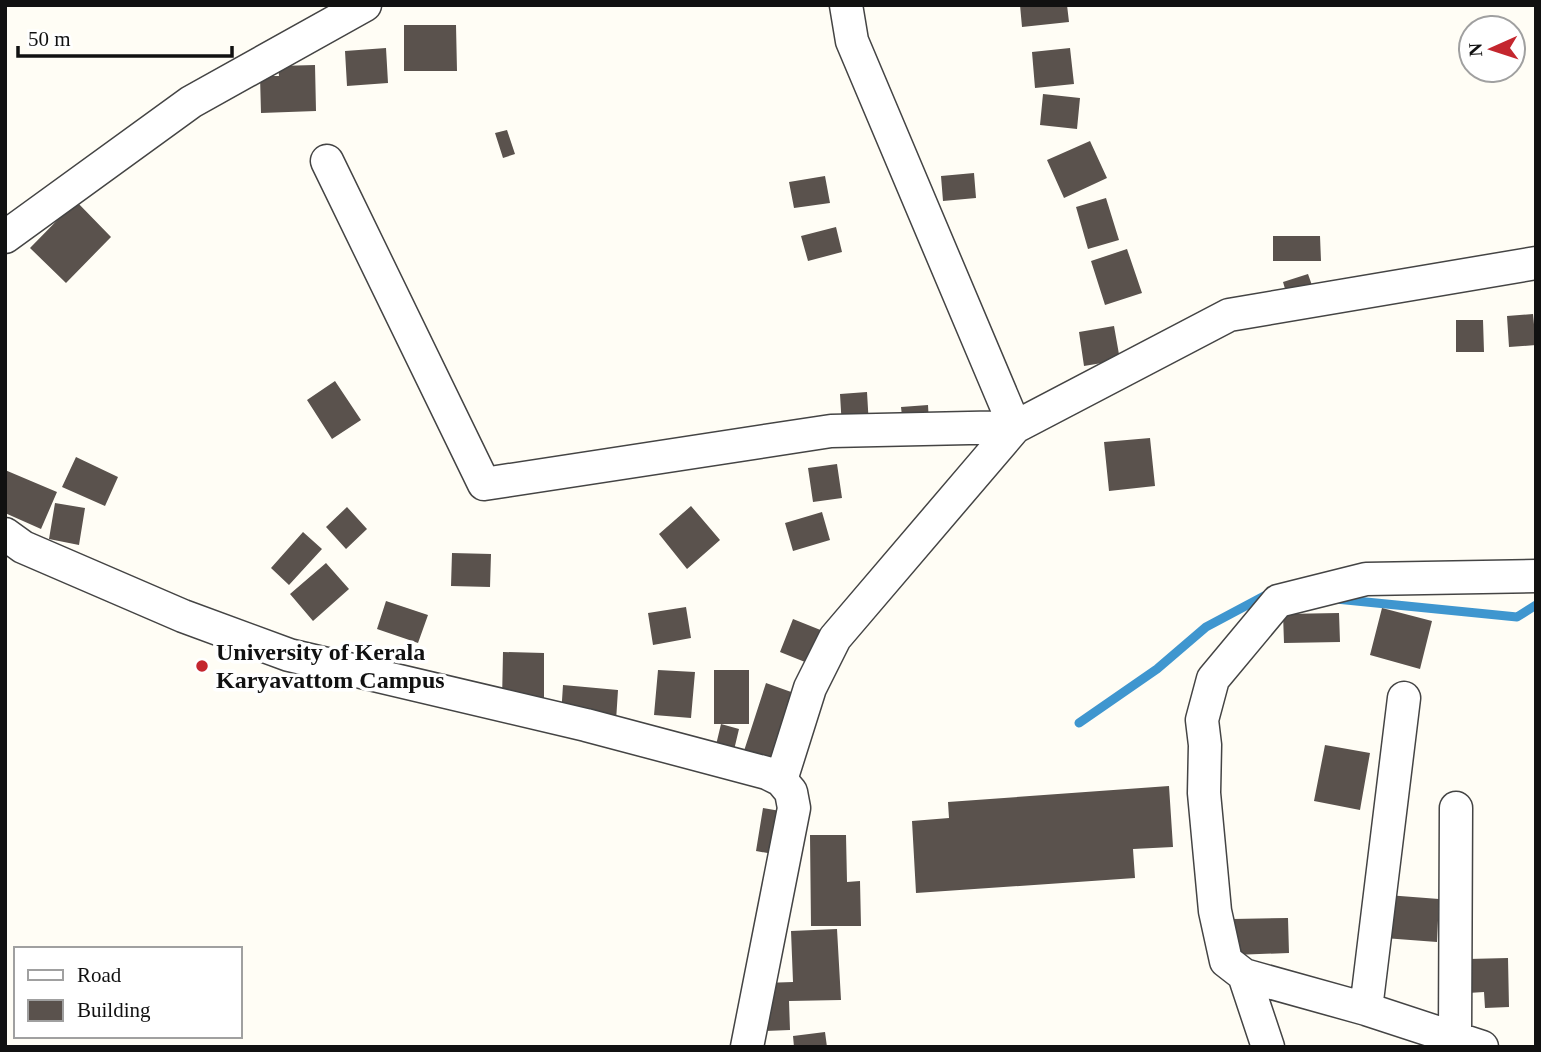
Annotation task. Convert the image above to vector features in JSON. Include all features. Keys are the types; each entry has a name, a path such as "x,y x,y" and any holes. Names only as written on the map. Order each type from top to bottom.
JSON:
{"street":[{"path":"5,237 191,102 365,5"},
{"path":"846,5 852,41 1015,427"},
{"path":"327,162 484,484 831,431 1015,427"},
{"path":"781,780 810,688 835,638 1015,427 1229,315 1536,263"},
{"path":"5,534 23,547 159,606 289,655 586,725 744,766 781,780 792,792 794,808 747,1047"},
{"path":"1456,808 1468,1042 1366,1009 1244,975 1226,961 1215,911 1204,793 1205,745 1202,720 1213,679 1278,601 1366,579 1536,576"},
{"path":"1366,1009 1404,698"},
{"path":"1244,975 1268,1047"}],"building":[{"path":"1020,5 1067,5 1069,22 1022,27"},
{"path":"404,25 456,25 457,71 404,71"},
{"path":"386,48 388,83 347,86 345,51"},
{"path":"1070,48 1074,84 1035,88 1032,52"},
{"path":"315,65 316,111 261,113 260,76 279,76 278,66"},
{"path":"1043,94 1080,98 1077,129 1040,125"},
{"path":"507,130 515,154 503,158 495,133"},
{"path":"1090,141 1107,178 1064,198 1047,160"},
{"path":"974,173 976,198 943,201 941,176"},
{"path":"825,176 830,203 794,208 789,182"},
{"path":"1106,198 1119,240 1088,249 1076,207"},
{"path":"76,201 111,237 66,283 30,248"},
{"path":"836,227 842,252 808,261 801,236"},
{"path":"1273,236 1320,236 1321,261 1273,261"},
{"path":"1127,249 1142,293 1105,305 1091,261"},
{"path":"1308,274 1314,291 1288,299 1283,282"},
{"path":"1533,314 1536,345 1509,347 1507,316"},
{"path":"1456,320 1483,320 1484,352 1456,352"},
{"path":"1114,326 1120,360 1084,366 1079,332"},
{"path":"335,381 361,420 332,439 307,400"},
{"path":"867,392 869,426 842,428 840,394"},
{"path":"928,405 929,423 903,425 901,407"},
{"path":"1150,438 1155,486 1109,491 1104,442"},
{"path":"76,457 118,477 105,506 62,487"},
{"path":"837,464 842,498 813,502 808,468"},
{"path":"5,470 57,492 41,529 5,513"},
{"path":"55,503 85,508 79,545 49,539"},
{"path":"691,506 720,540 687,569 659,534"},
{"path":"347,507 367,529 346,549 326,527"},
{"path":"822,512 830,540 793,551 785,523"},
{"path":"303,532 322,549 289,585 271,568"},
{"path":"452,553 491,554 490,587 451,586"},
{"path":"326,563 349,589 313,621 290,594"},
{"path":"386,601 428,615 418,643 377,629"},
{"path":"686,607 691,638 653,645 648,613"},
{"path":"1382,608 1432,621 1420,669 1370,655"},
{"path":"1339,613 1340,642 1284,643 1283,614"},
{"path":"793,619 833,635 820,668 780,652"},
{"path":"503,652 544,653 544,702 502,701"},
{"path":"658,670 695,672 691,718 654,715"},
{"path":"714,670 749,670 749,724 714,724"},
{"path":"766,683 808,698 785,768 743,754"},
{"path":"563,685 618,690 616,721 561,716"},
{"path":"721,724 739,729 734,750 716,745"},
{"path":"1325,745 1370,753 1360,810 1314,801"},
{"path":"1169,786 1173,847 1133,849 1135,878 916,893 912,821 949,818 948,802"},
{"path":"763,808 786,812 779,855 756,851"},
{"path":"810,835 846,835 847,882 860,881 861,926 811,926"},
{"path":"1387,895 1439,899 1437,942 1384,938"},
{"path":"1288,918 1289,953 1234,955 1233,919"},
{"path":"837,929 841,1000 789,1001 790,1030 765,1031 763,983 793,982 791,931"},
{"path":"1508,958 1509,1007 1485,1008 1484,992 1468,993 1468,959"},
{"path":"825,1032 827,1047 794,1047 793,1036"}],"waterway":[{"path":"1079,723 1157,669 1206,627 1268,594"},
{"path":"1336,599 1517,617 1536,605"}],"place":[{"name":"University of Kerala Karyavattom Campus","path":"202,666"}]}
